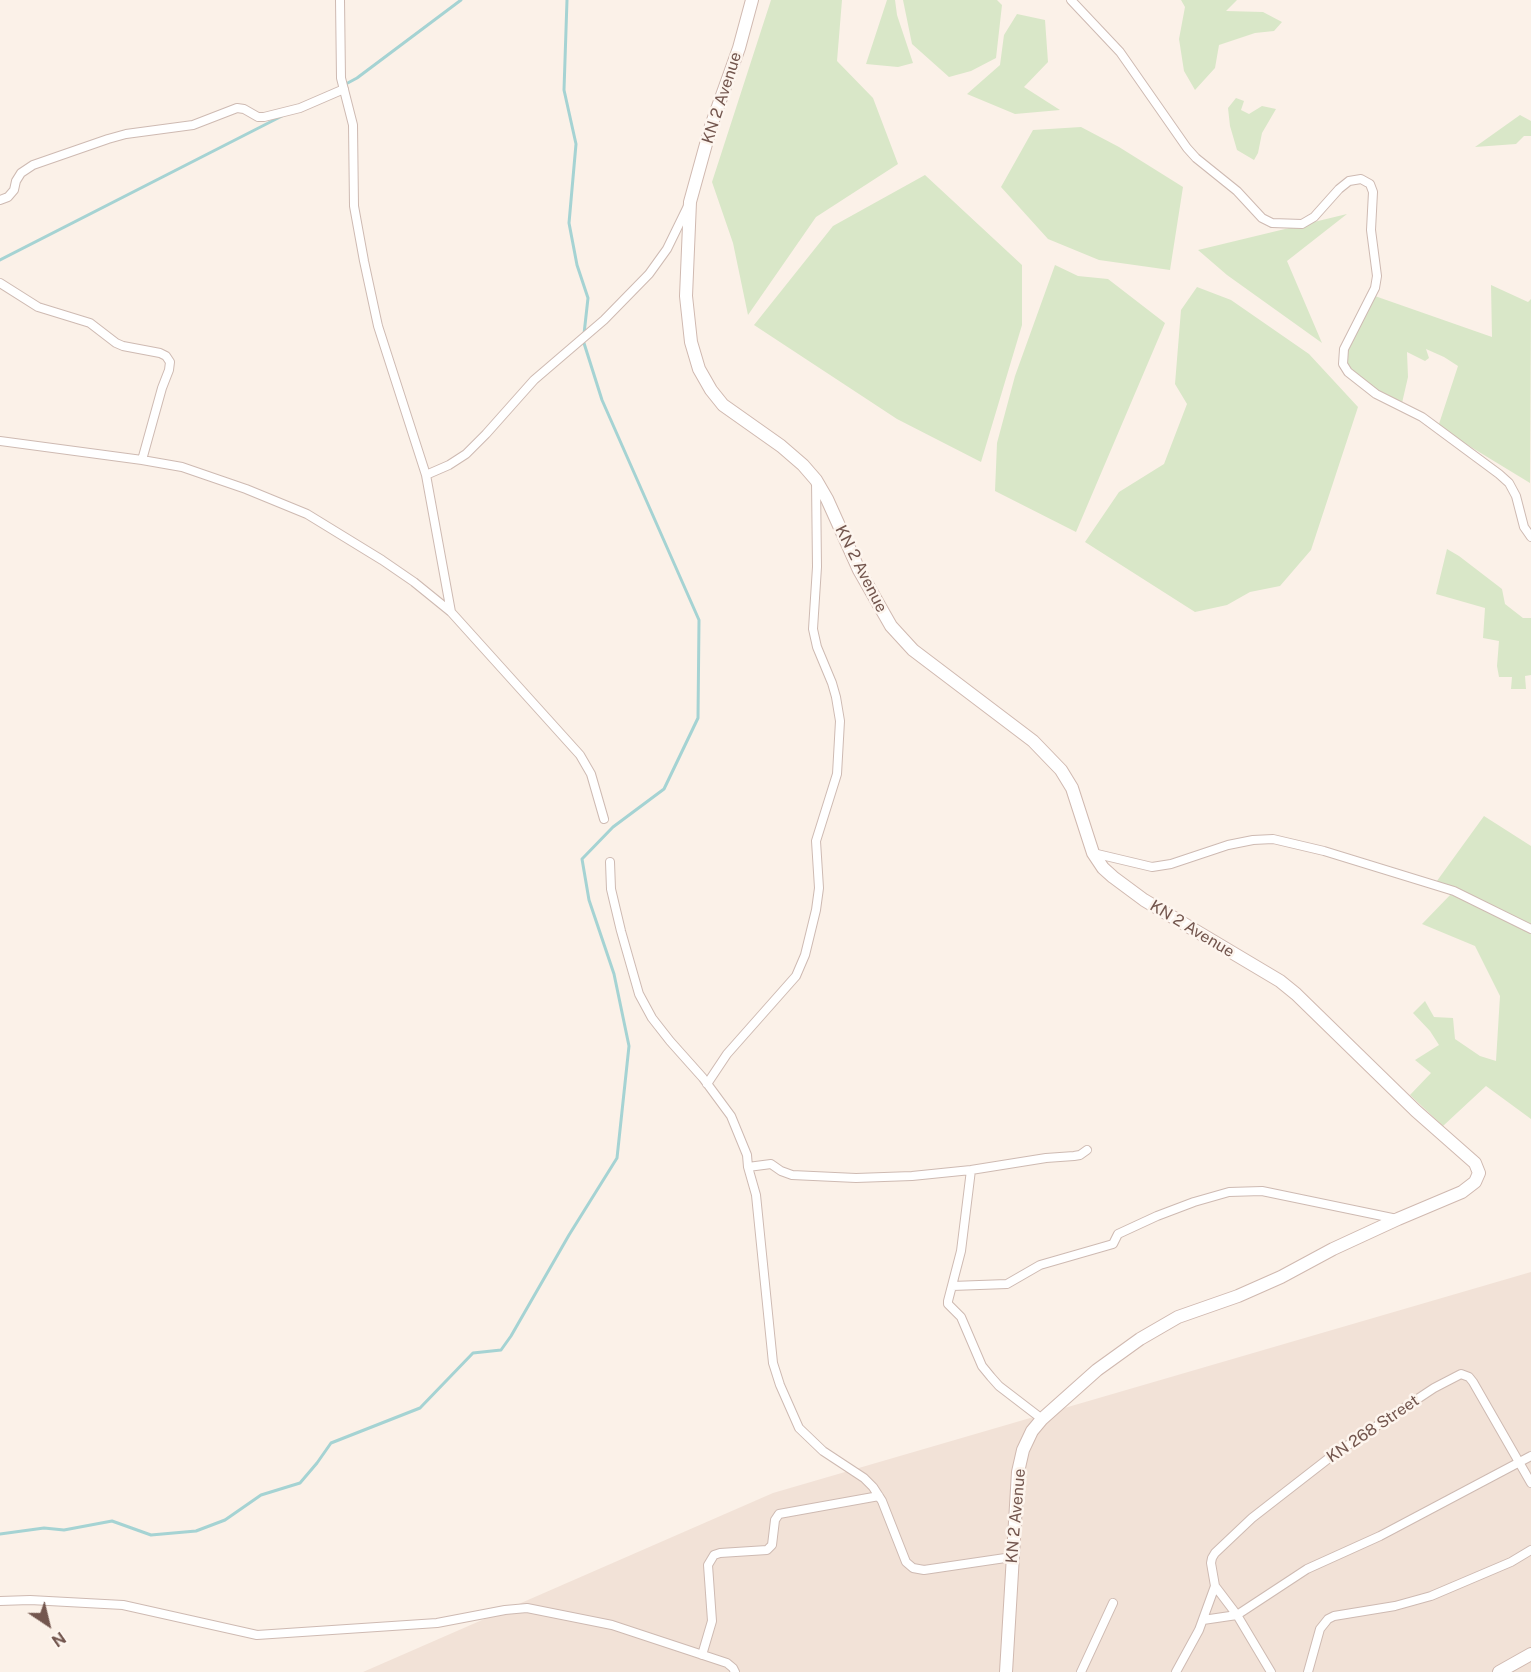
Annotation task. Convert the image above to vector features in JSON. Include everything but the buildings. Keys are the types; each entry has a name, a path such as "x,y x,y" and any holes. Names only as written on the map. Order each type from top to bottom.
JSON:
{"main road":[{"name":"KN 2 Avenue","path":"752,0 739,48 711,126 690,202 686,296 691,342 699,369 711,390 723,405 781,446 804,465 816,480 859,570 891,626 913,650 1033,741 1061,770 1072,788 1093,853 1103,868 1144,900 1280,981 1416,1111 1475,1163 1479,1173 1475,1182 1462,1192 1398,1219 1238,1296 1178,1317 1140,1339 1097,1370 1042,1419 1032,1431 1023,1450 1018,1472 1006,1672"},
{"path":"1499,1672 1531,1654"}],"street":[{"path":"340,0 341,78 353,125 354,206 378,326 426,475 451,612"},
{"path":"1071,0 1120,52 1187,148 1237,191 1262,218 1272,223 1302,224 1314,217 1349,181 1361,179 1370,184 1373,192 1371,230 1377,276 1375,288 1344,349 1343,364 1348,372 1376,394 1422,417 1509,483 1516,496 1524,527 1531,537"},
{"path":"0,200 8,197 14,190 21,173 33,165 108,139 126,134 193,125 237,108 244,109 258,117 264,117 300,108 344,89"},
{"path":"426,475 449,465 466,454 534,380 604,320 649,274 667,249 690,202"},
{"path":"0,283 38,308 90,323 116,343 166,356 170,362 169,370 142,460"},
{"path":"0,441 142,460 193,471 246,489 307,514 382,560 451,612 580,756 591,774 604,819"},
{"path":"707,1084 727,1054 796,976 805,955 816,910 819,888 816,841 837,774 840,721 834,690 817,647 813,629 817,567 816,480"},
{"path":"1093,853 1152,867 1171,864 1228,845 1273,839 1324,851 1454,891 1531,929"},
{"path":"610,862 611,889 639,994 652,1018 731,1116 747,1155 756,1195 773,1363 799,1428 823,1451 864,1478 873,1487 879,1496 902,1554 913,1568 924,1570 1012,1557"},
{"path":"748,1167 771,1164 792,1175 856,1178 912,1176 1074,1156 1087,1150"},
{"path":"971,1170 961,1251 948,1304 961,1317 982,1366 999,1386 1042,1419"},
{"path":"952,1286 1007,1284 1040,1265 1113,1244 1119,1234 1158,1216 1229,1192 1262,1191 1398,1219"},
{"name":"KN 268 Street","path":"1215,1586 1211,1563 1215,1552 1252,1518 1333,1455 1434,1388 1461,1374 1469,1377 1473,1382 1531,1483"},
{"path":"1203,1620 1237,1615 1307,1569 1380,1536 1531,1456"},
{"path":"702,1655 712,1621 708,1564 714,1555 767,1550 772,1545 775,1520 779,1514 879,1496"},
{"path":"1308,1672 1320,1629 1328,1619 1334,1616 1395,1606 1431,1596 1511,1562 1531,1550"},
{"path":"1215,1586 1237,1615 1271,1672"},
{"path":"1176,1672 1203,1620 1215,1586"},
{"path":"0,1601 30,1600 123,1605 257,1635 437,1623 527,1608 612,1625 727,1663 735,1672"},
{"path":"1081,1672 1113,1604"}],"shaded area":[{"path":"1531,1272 1531,1672 363,1672 773,1493"}],"green space":[{"path":"771,0 842,0 837,61 873,98 898,164 816,217 748,315 733,243 712,182"},
{"path":"887,0 895,0 897,15 913,63 898,67 866,64"},
{"path":"903,0 997,0 1002,5 996,58 971,71 949,77 912,44"},
{"path":"1181,0 1237,0 1226,11 1263,12 1282,22 1274,31 1255,33 1219,45 1215,68 1195,90 1184,71 1179,39 1185,7"},
{"path":"1017,14 1045,20 1048,62 1024,87 1060,110 1015,114 967,94 1000,65 1004,35"},
{"path":"1236,98 1244,101 1241,110 1249,114 1262,106 1276,109 1262,133 1258,153 1254,160 1237,150 1230,126 1228,108"},
{"path":"1520,115 1531,121 1531,136 1524,136 1516,144 1475,147"},
{"path":"1081,127 1119,147 1183,187 1170,270 1099,260 1048,239 1001,187 1033,130"},
{"path":"925,175 1022,265 1022,325 981,462 897,419 754,325 833,226"},
{"path":"1347,214 1287,261 1322,343 1227,275 1198,250"},
{"path":"1055,265 1078,276 1108,279 1165,323 1076,532 995,491 997,443 1015,376"},
{"path":"1491,285 1528,302 1531,299 1530,483 1438,427 1458,366 1444,357 1426,349 1429,358 1425,361 1407,352 1408,377 1402,403 1374,392 1346,365 1345,347 1372,295 1492,337"},
{"path":"1197,287 1231,300 1309,354 1358,407 1311,550 1280,586 1250,592 1227,605 1195,612 1085,542 1119,492 1164,464 1187,404 1175,384 1181,310"},
{"path":"1447,549 1502,589 1505,604 1523,618 1531,618 1531,675 1525,676 1526,689 1511,689 1512,677 1499,677 1497,666 1499,641 1483,638 1485,608 1436,594"},
{"path":"1484,816 1531,846 1531,1119 1486,1086 1443,1126 1410,1095 1431,1073 1415,1060 1439,1045 1430,1031 1413,1013 1425,1001 1434,1017 1453,1018 1455,1039 1480,1056 1496,1061 1500,996 1475,946 1422,924 1453,892 1434,885"}],"waterway":[{"path":"344,85 357,78 461,0"},
{"path":"567,0 564,90 576,144 569,223 577,265 588,298 584,334"},
{"path":"0,260 282,116"},
{"path":"0,1534 44,1528 64,1530 112,1521 151,1535 196,1531 225,1520 261,1495 300,1483 331,1443 420,1408 473,1353 501,1350 617,1158 629,1046 614,974 589,900 582,859 613,827 664,789 698,718 699,620 602,400 583,340"}]}
